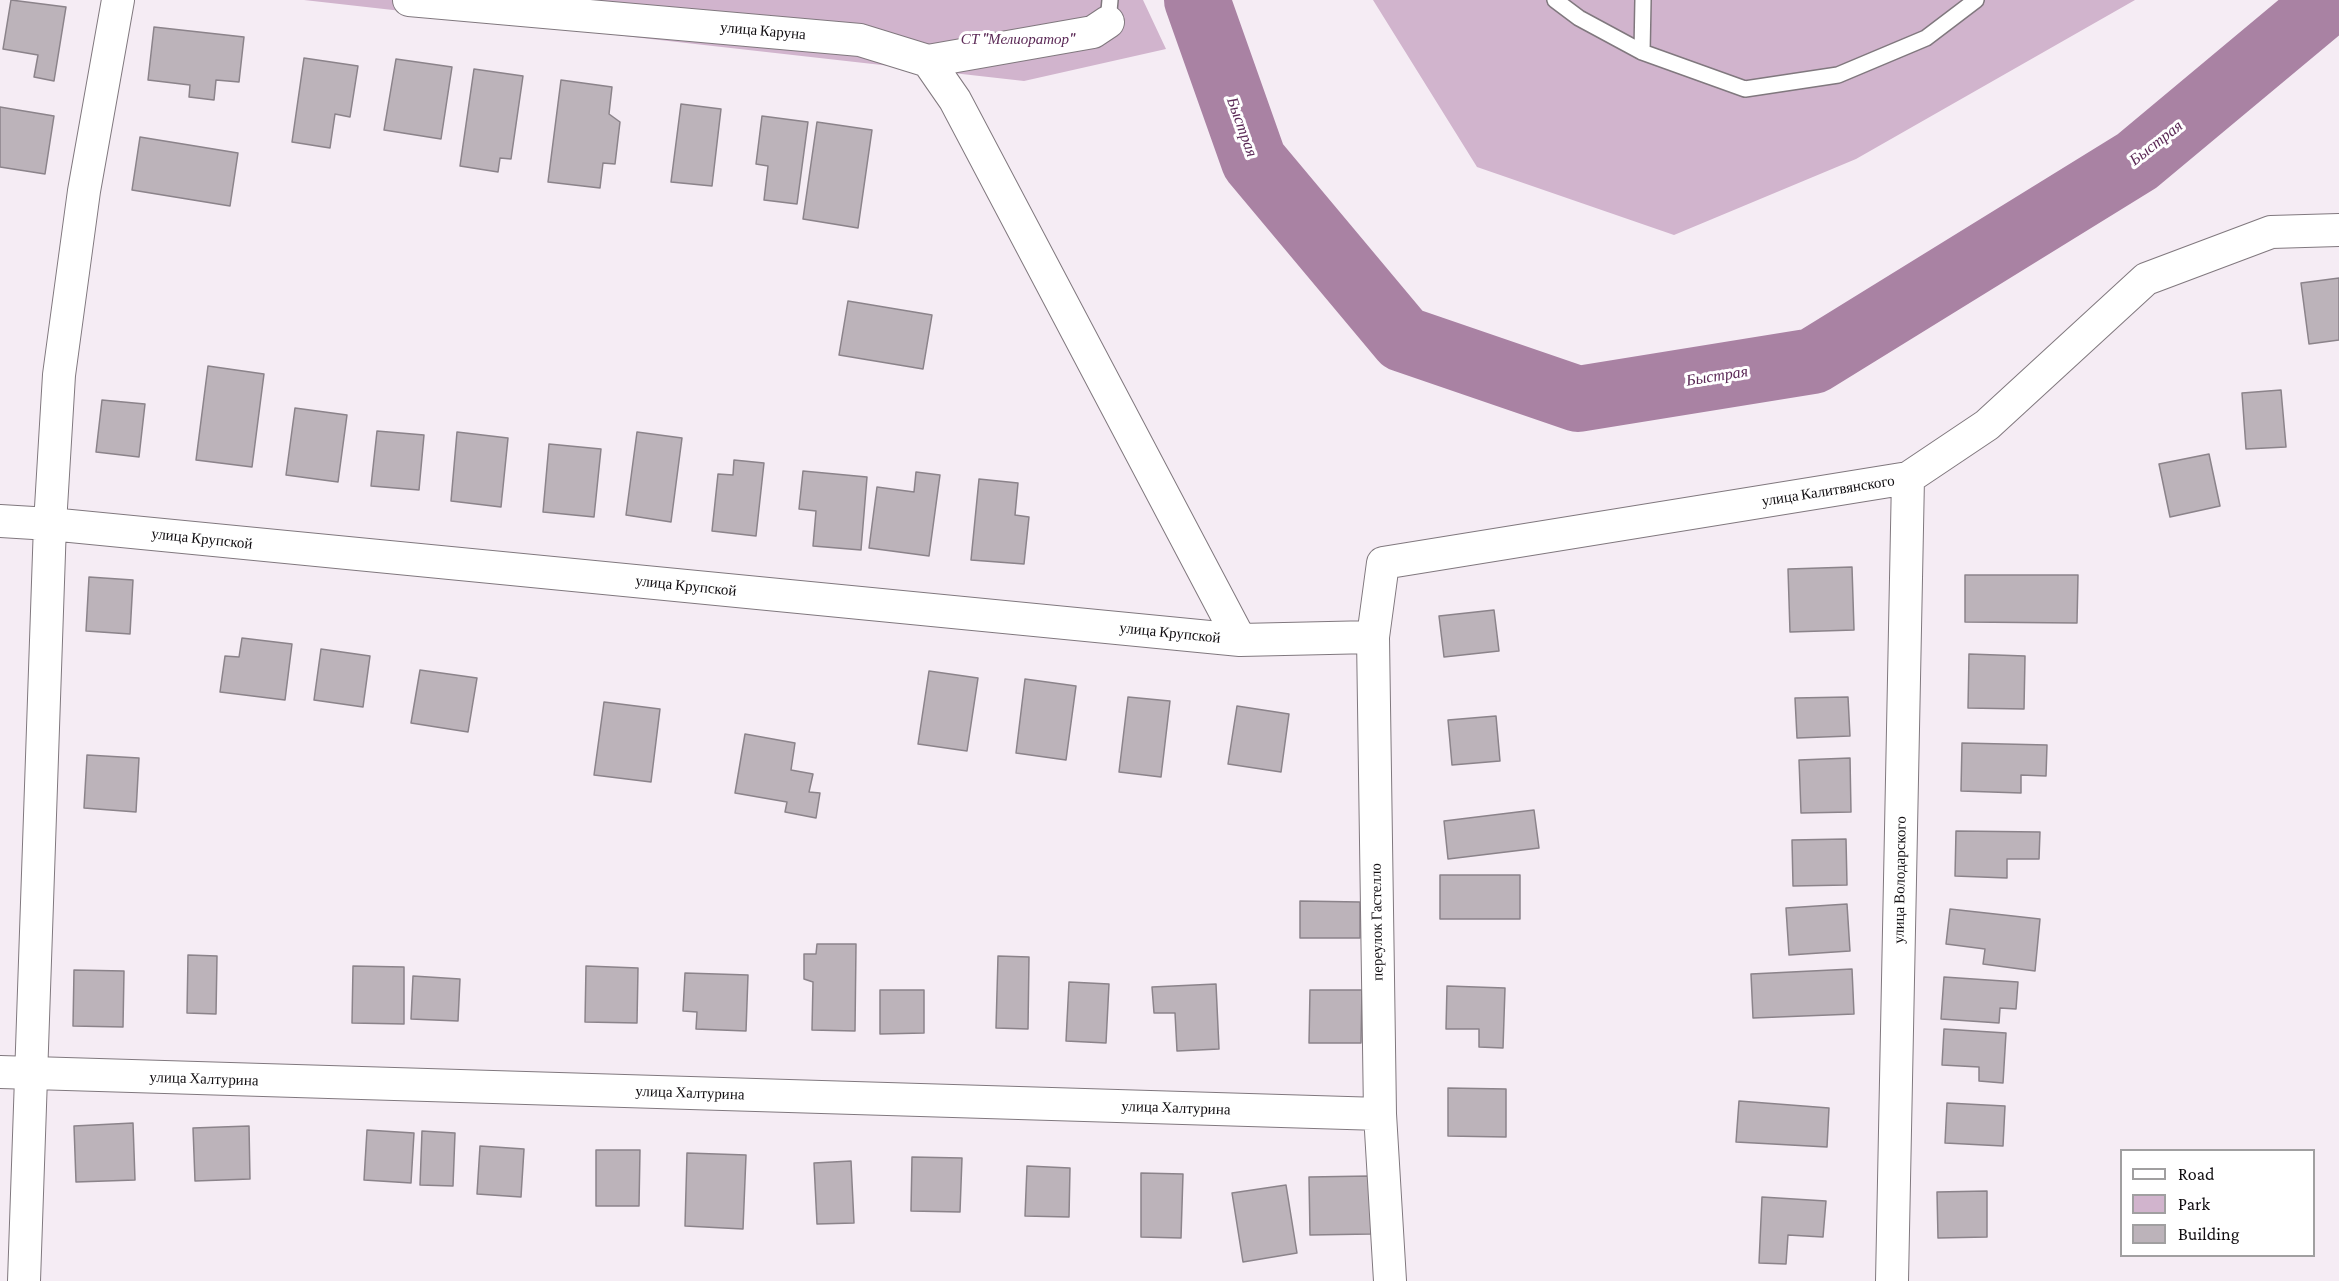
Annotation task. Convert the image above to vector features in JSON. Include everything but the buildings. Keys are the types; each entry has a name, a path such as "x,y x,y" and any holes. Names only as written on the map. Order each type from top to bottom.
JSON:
{"street":[{"path":"24,1281 50,524 62,352 84,191 118,0"},
{"name":"улица Каруна","path":"409,0 860,40 928,61 1093,32 1109,11"},
{"path":"928,61 955,100 1240,640"},
{"name":"улица Калитвянского","path":"1383,563 1908,478 1986,425 2146,279 2271,232 2339,230"},
{"name":"улица Володарского","path":"1892,1281 1908,478"},
{"name":"улица Крупской","path":"0,521 1240,640 1373,637"},
{"name":"переулок Гастелло","path":"1383,563 1373,637 1380,1114 1390,1281"},
{"name":"улица Халтурина","path":"0,1072 1380,1114"}],"lane":[{"path":"1555,0 1579,18 1642,52 1745,89 1838,75 1926,38 1976,0"},
{"path":"1642,52 1643,0"}],"green space":[{"name":"СТ \"Мелиоратор\"","path":"304,0 1143,0 1166,49 1024,81"},
{"path":"1373,0 2135,0 1856,159 1674,235 1477,167"}],"waterway":[{"name":"Быстрая","path":"1197,0 1254,161 1403,339 1578,399 1813,361 2137,161 2330,0"}]}
